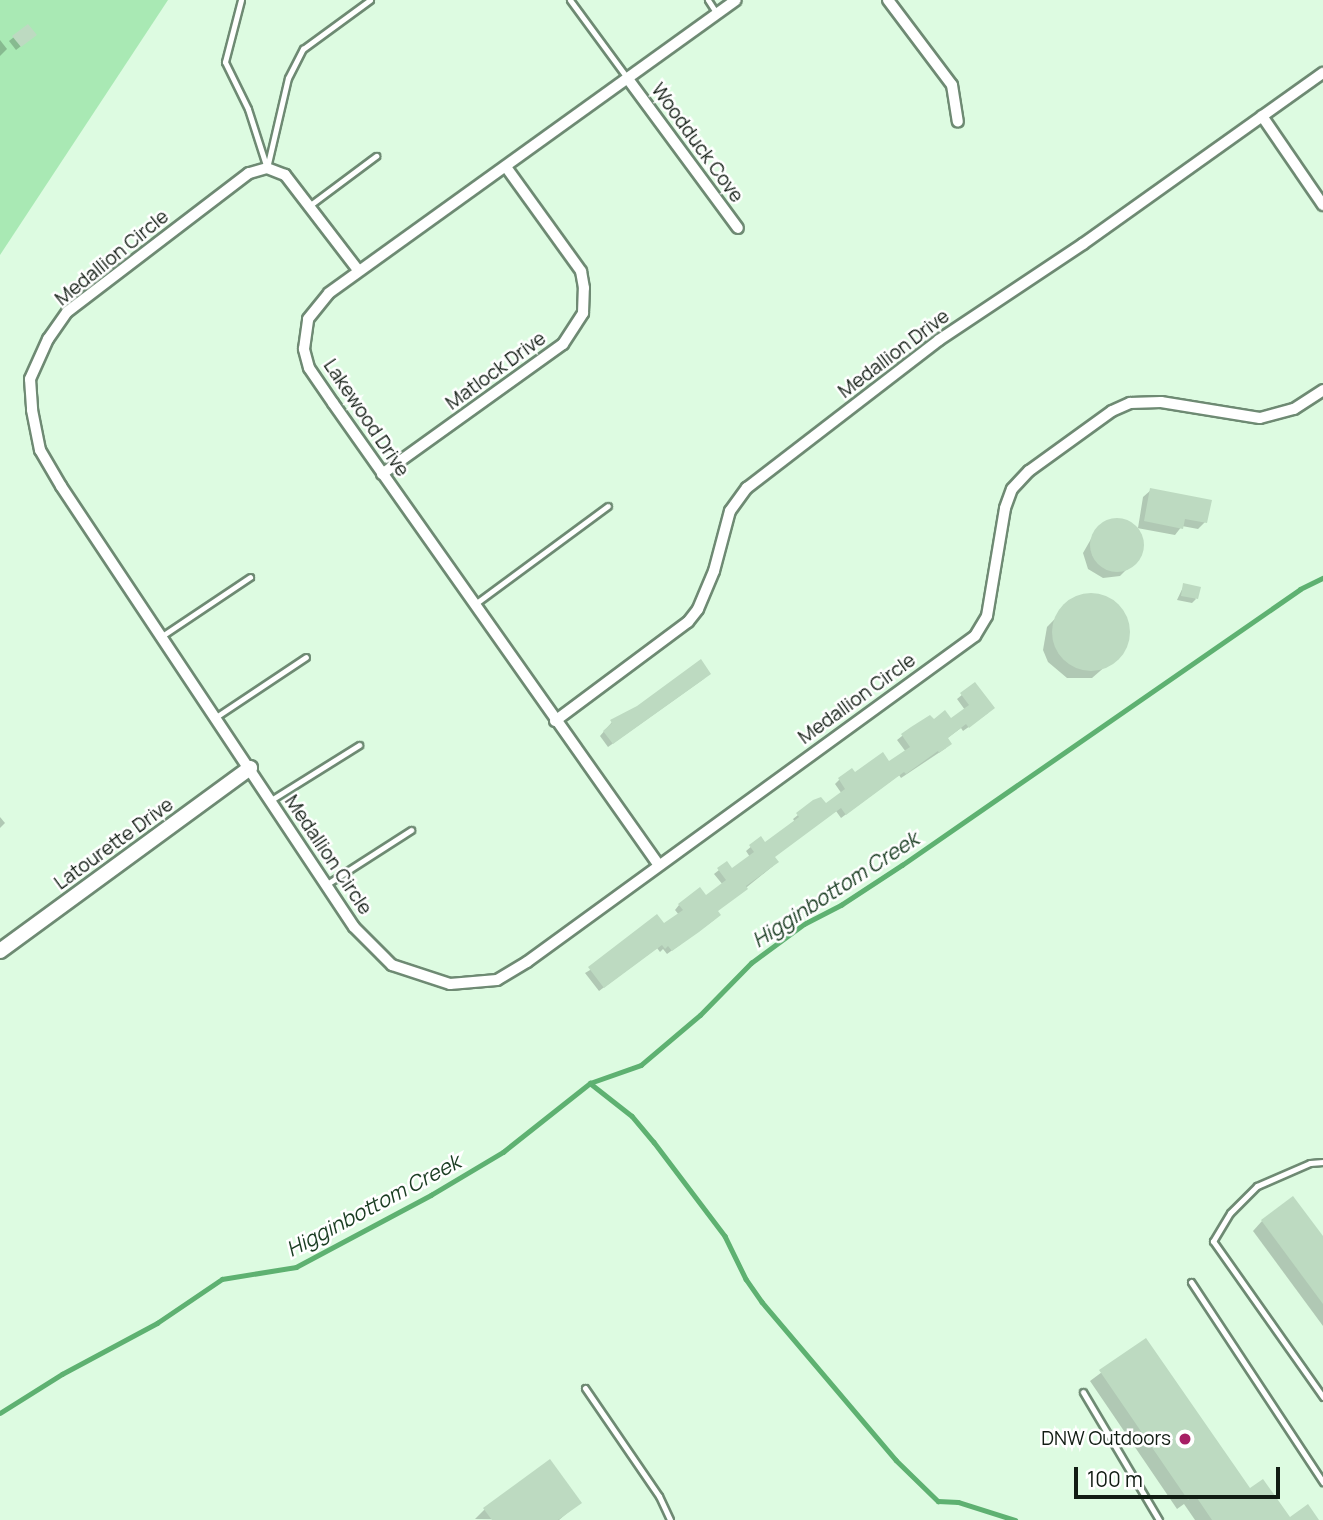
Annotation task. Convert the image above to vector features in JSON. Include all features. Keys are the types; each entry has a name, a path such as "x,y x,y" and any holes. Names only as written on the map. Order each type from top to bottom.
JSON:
{"street":[{"name":"Lakewood Drive","path":"658,864 309,368 304,349 306,323 320,301 358,270 506,167 736,0"},
{"path":"888,0 952,85 958,122"},
{"name":"Medallion Drive","path":"555,721 688,622 698,609 714,570 730,511 747,488 939,340 1083,244 1323,73"},
{"name":"Woodduck Cove","path":"628,79 738,228"},
{"path":"1262,116 1323,205"},
{"name":"Matlock Drive","path":"382,474 564,344 583,313 584,288 581,271 506,167"},
{"path":"267,168 285,175 358,270"},
{"name":"Medallion Circle","path":"267,168 249,173 67,312 48,339 30,379 32,410 40,450 354,927 392,965 450,984 497,980 527,961 975,636 987,615 1004,508 1012,489 1029,471 1112,411 1130,403 1161,402 1260,418 1294,409 1323,390"},
{"name":"Latourette Drive","path":"0,951 250,768"}],"lane":[{"path":"241,0 225,62 248,109 267,168"},
{"path":"267,168 288,78 303,49 370,0"},
{"path":"570,0 628,79"},
{"path":"708,0 717,14"},
{"path":"309,206 376,156"},
{"path":"474,605 608,506"},
{"path":"162,636 250,577"},
{"path":"216,717 306,657"},
{"path":"271,800 359,745"},
{"path":"327,884 411,830"},
{"path":"1323,1162 1310,1163 1257,1186 1230,1213 1213,1241 1323,1397"},
{"path":"1191,1282 1323,1482"},
{"path":"585,1388 659,1496 670,1520"},
{"path":"1083,1392 1159,1520"}],"green space":[{"path":"0,0 168,0 0,255"}],"building":[{"path":"28,24 37,35 21,47 12,36"},
{"path":"1150,488 1212,500 1207,523 1185,519 1183,529 1144,521"},
{"path":"1117,518 1136,526 1144,545 1136,564 1117,572 1098,564 1090,545 1098,526"},
{"path":"1183,583 1201,587 1198,599 1181,596"},
{"path":"1091,593 1106,596 1119,604 1127,617 1130,632 1127,647 1119,660 1106,668 1091,671 1076,668 1063,660 1055,647 1052,632 1055,617 1063,604 1076,596"},
{"path":"701,659 711,674 613,744 603,731 612,723 610,720 637,706"},
{"path":"975,682 995,708 969,728 966,724 948,738 952,744 906,774 904,772 846,815 841,808 775,857 779,862 746,886 748,889 718,911 721,915 699,932 672,951 668,946 665,949 662,945 604,988 588,967 657,914 664,923 683,910 678,904 700,887 706,895 726,880 717,868 727,861 732,868 754,852 749,845 761,836 765,842 799,817 796,813 813,800 821,797 826,803 845,789 838,778 852,768 855,772 883,752 889,761 910,747 901,734 911,727 930,715 934,719 945,710 951,718 969,705 960,693"},
{"path":"1293,1196 1323,1236 1323,1304 1261,1220"},
{"path":"1146,1338 1250,1488 1263,1479 1290,1517 1308,1504 1319,1520 1212,1520 1195,1495 1188,1500 1099,1370"},
{"path":"550,1459 582,1503 558,1520 492,1520 483,1508"}],"waterway":[{"name":"Higginbottom Creek","path":"0,1413 62,1374 157,1323 222,1279 296,1267 431,1195 503,1152 590,1083 641,1065 700,1015 751,963 804,924 841,905 902,865 1300,589 1323,578"},
{"path":"590,1083 632,1116 654,1142 725,1236 746,1279 762,1302 896,1460 938,1501 958,1502 1015,1520"}],"place":[{"name":"DNW Outdoors","path":"1185,1439"}]}
